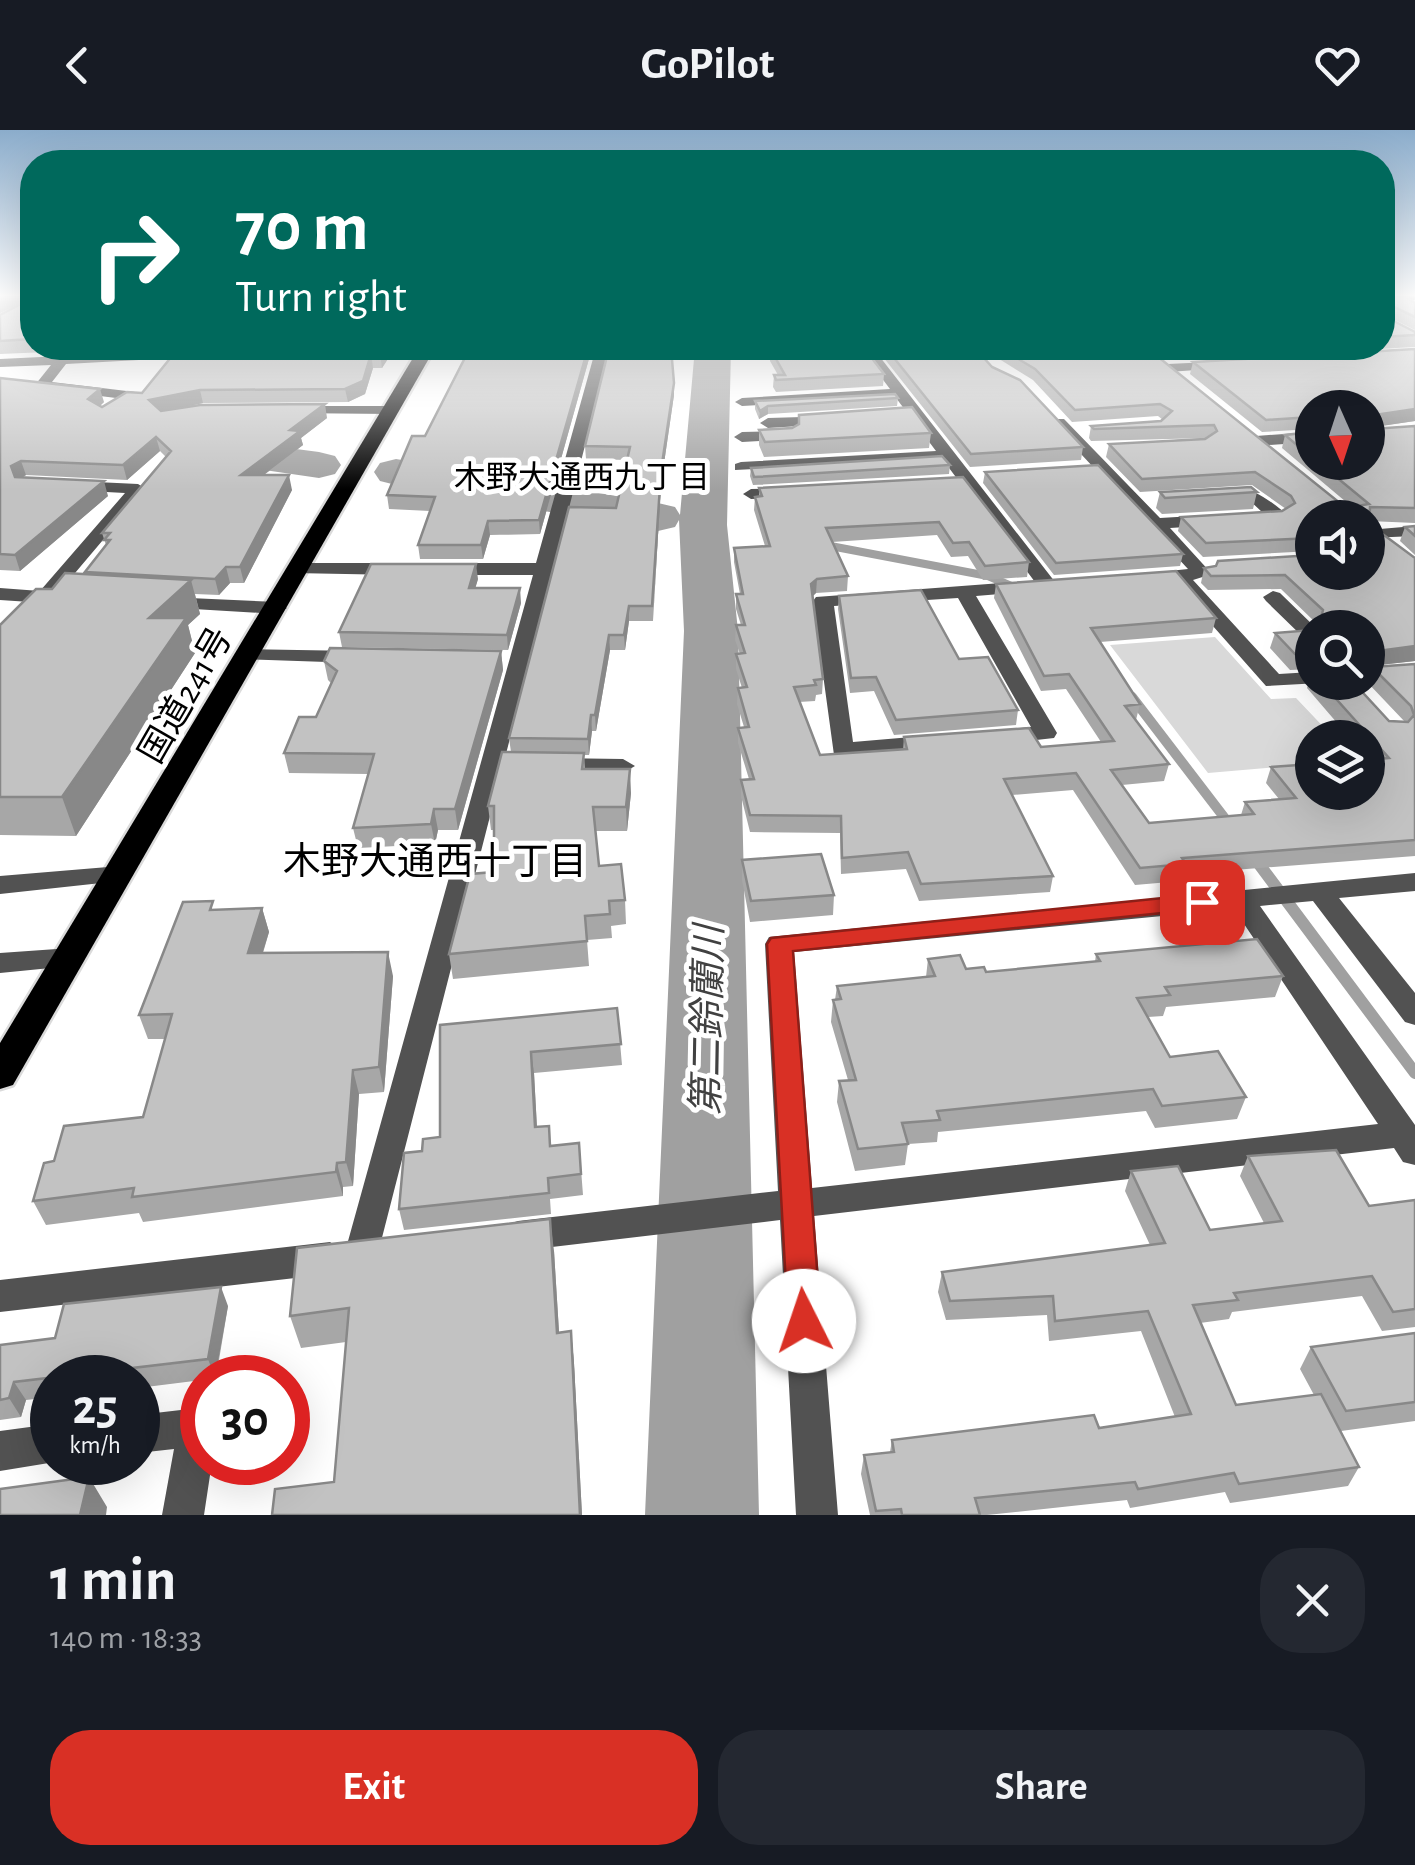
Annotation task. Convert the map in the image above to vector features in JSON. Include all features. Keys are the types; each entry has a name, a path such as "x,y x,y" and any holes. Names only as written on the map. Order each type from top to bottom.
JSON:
{"highway":[{"name":"国道241号","path":"0,1076 420,361"}],"street":[{"path":"0,363 49,361"},
{"path":"61,361 35,384 130,395 104,413"},
{"path":"362,1254 512,765 512,659 544,569 599,361"},
{"path":"876,361 966,478 1058,585 822,601 842,750 1046,733 964,592"},
{"path":"986,361 998,373"},
{"path":"1182,380 1161,362 1244,364"},
{"path":"742,402 901,393"},
{"path":"1046,409 1067,431 1084,459 1103,458 1134,501 1197,570 1274,682 1295,680"},
{"path":"278,410 392,410"},
{"path":"897,414 916,413"},
{"path":"768,423 857,417"},
{"path":"742,437 825,431 818,420"},
{"path":"1242,428 1284,462"},
{"path":"1067,431 1086,430"},
{"path":"1256,440 1295,438"},
{"path":"742,467 840,454 948,455"},
{"path":"0,648 138,488 64,485"},
{"path":"751,494 810,490"},
{"path":"1155,524 1278,516 1252,494 1212,496"},
{"path":"1134,501 1153,500"},
{"path":"1385,532 1415,531"},
{"path":"1385,543 1402,556"},
{"path":"300,569 544,569"},
{"path":"1123,580 1197,570"},
{"path":"0,594 83,599"},
{"path":"1273,597 1295,619"},
{"path":"142,602 277,608"},
{"path":"248,656 384,658"},
{"path":"512,765 623,766"},
{"path":"0,885 120,874"},
{"path":"817,1515 780,944 1415,882"},
{"path":"1320,892 1415,1014"},
{"path":"493,1239 797,1204 1409,1143 1241,898"},
{"path":"0,963 70,958"},
{"path":"0,1296 400,1250"},
{"path":"160,1431 198,1427 182,1515"},
{"path":"0,1451 30,1447"}],"shaded area":[{"path":"1215,637 1271,699 1295,698 1317,720 1295,720 1295,765 1208,773 1110,645"}],"building":[{"path":"168,361 369,361 363,381 345,389 200,390 149,400 161,411 200,405 325,404 290,430 300,431 241,475 289,475 240,567 226,567 215,579 85,572 110,540 104,540 110,533 102,533 171,451 156,437 123,465 21,461 11,466 15,477 104,481 15,555 0,554 0,378 100,389 88,399 102,407 127,392 142,393"},
{"path":"464,361 584,361 539,520 488,521 481,545 418,545 435,497 387,495 412,436 425,436"},
{"path":"606,361 672,361 674,383 661,471 652,606 629,606 624,635 609,635 588,739 509,738 569,507 616,508 630,447 585,446"},
{"path":"777,361 874,361 884,374 776,380 774,375 785,375"},
{"path":"896,361 986,361 1020,380 1083,447 971,454"},
{"path":"1021,361 1163,361 1295,467 1295,480 1311,480 1336,500 1295,503 1291,496 1255,472 1142,479 1109,444 1205,439 1217,431 1214,425 1094,429 1091,426 1161,421 1172,411 1160,404 1075,410 1035,369"},
{"path":"1216,361 1415,361 1415,409 1385,413 1385,390 1295,390 1295,418 1266,420 1193,362"},
{"path":"895,394 898,398 768,406 760,411 755,401"},
{"path":"912,407 931,433 765,442 759,430 792,428 799,424 799,415"},
{"path":"1415,426 1415,508 1385,507 1385,500 1364,500 1340,480 1385,480 1385,428"},
{"path":"942,456 950,465 754,477 751,468"},
{"path":"1098,465 1183,554 1056,563 985,472"},
{"path":"963,477 1029,562 985,566 969,542 953,543 939,522 826,528 848,576 817,579 811,584 823,679 814,680 816,685 794,687 820,755 907,749 904,737 1029,728 1041,747 1114,741 1069,674 1044,676 996,584 1176,571 1216,618 1091,628 1140,704 1125,706 1169,764 1111,770 1149,823 1254,814 1245,802 1295,798 1295,810 1385,810 1385,758 1389,758 1385,754 1385,720 1355,720 1337,700 1370,700 1389,721 1408,722 1414,715 1411,706 1385,680 1385,666 1415,664 1415,840 1182,858 1186,864 1140,868 1076,773 1004,779 1053,876 921,884 908,852 842,858 841,816 750,815 741,780 754,779 738,728 749,727 738,688 747,687 736,654 745,653 736,625 745,625 736,594 743,594 734,548 770,546 755,497 762,496 759,488"},
{"path":"1251,487 1257,492 1165,498 1160,492"},
{"path":"1295,503 1295,539 1206,543 1181,517 1282,511"},
{"path":"1385,536 1415,558 1415,646 1385,650 1385,610 1323,610 1301,590 1385,590"},
{"path":"1295,556 1295,584 1285,575 1211,576 1204,568 1216,566 1218,561"},
{"path":"371,564 476,564 469,588 520,588 507,635 339,632"},
{"path":"65,573 191,580 149,618 186,618 62,797 0,797 0,625 36,589 52,589"},
{"path":"921,590 959,659 988,657 1018,710 896,720 876,677 851,678 839,596"},
{"path":"1295,631 1295,654 1275,633"},
{"path":"330,648 501,651 455,809 434,809 431,824 353,828 374,754 284,753 299,717 316,717 337,671 324,661"},
{"path":"502,752 584,753 582,769 630,769 626,807 593,807 599,866 621,864 625,900 609,901 610,914 585,916 587,941 449,954 470,874 494,872 494,806 488,806"},
{"path":"1295,765 1295,797 1271,767"},
{"path":"821,854 834,895 751,901 742,860"},
{"path":"213,901 210,910 262,908 248,953 388,952 379,1067 353,1070 346,1162 337,1163 336,1172 132,1197 134,1188 33,1201 44,1163 54,1161 64,1126 143,1117 172,1014 139,1015 183,902"},
{"path":"1257,939 1283,976 1165,987 1170,995 1137,998 1170,1057 1218,1051 1246,1097 1162,1106 1153,1089 937,1111 940,1120 902,1123 908,1144 858,1149 839,1081 856,1080 833,1000 841,999 837,986 935,976 928,959 960,955 966,969 984,967 986,972 1100,961 1096,954"},
{"path":"617,1008 621,1044 531,1052 535,1127 549,1126 550,1146 579,1143 581,1174 548,1178 549,1193 399,1209 404,1153 422,1151 423,1139 440,1137 440,1025"},
{"path":"1336,1150 1369,1206 1415,1200 1415,1309 1393,1312 1372,1276 1234,1293 1238,1300 1193,1305 1236,1405 1321,1394 1359,1467 1239,1484 1234,1473 1138,1489 1135,1482 975,1498 980,1515 876,1511 864,1455 894,1452 892,1440 1094,1415 1099,1428 1191,1414 1148,1311 1055,1321 1053,1296 950,1301 942,1272 1165,1243 1131,1171 1178,1166 1210,1230 1282,1221 1248,1156"},
{"path":"550,1219 557,1333 571,1331 580,1515 272,1515 275,1489 334,1482 349,1308 290,1316 297,1248"},
{"path":"221,1287 209,1355 180,1355 180,1362 160,1365 160,1355 30,1355 30,1380 14,1382 9,1398 0,1400 0,1345 55,1338 64,1304"},
{"path":"1415,1333 1415,1402 1346,1411 1311,1347"},
{"path":"87,1485 80,1515 0,1515 0,1489"}],"waterway":[{"name":"第二鈴蘭川","path":"702,1515 711,631 703,525 712,361"},
{"name":"第二鈴蘭川","path":"190,448 319,465"},
{"name":"第二鈴蘭川","path":"396,472 658,517"},
{"path":"704,534 715,533"},
{"path":"820,544 988,576 1016,588"},
{"path":"1132,697 1230,825"},
{"path":"1253,856 1415,1073"}],"district":[{"name":"木野大通西九丁目","path":"582,477"},
{"name":"木野大通西十丁目","path":"435,861"}],"route":[{"path":"804,1321 780,944 1202,902"}]}
